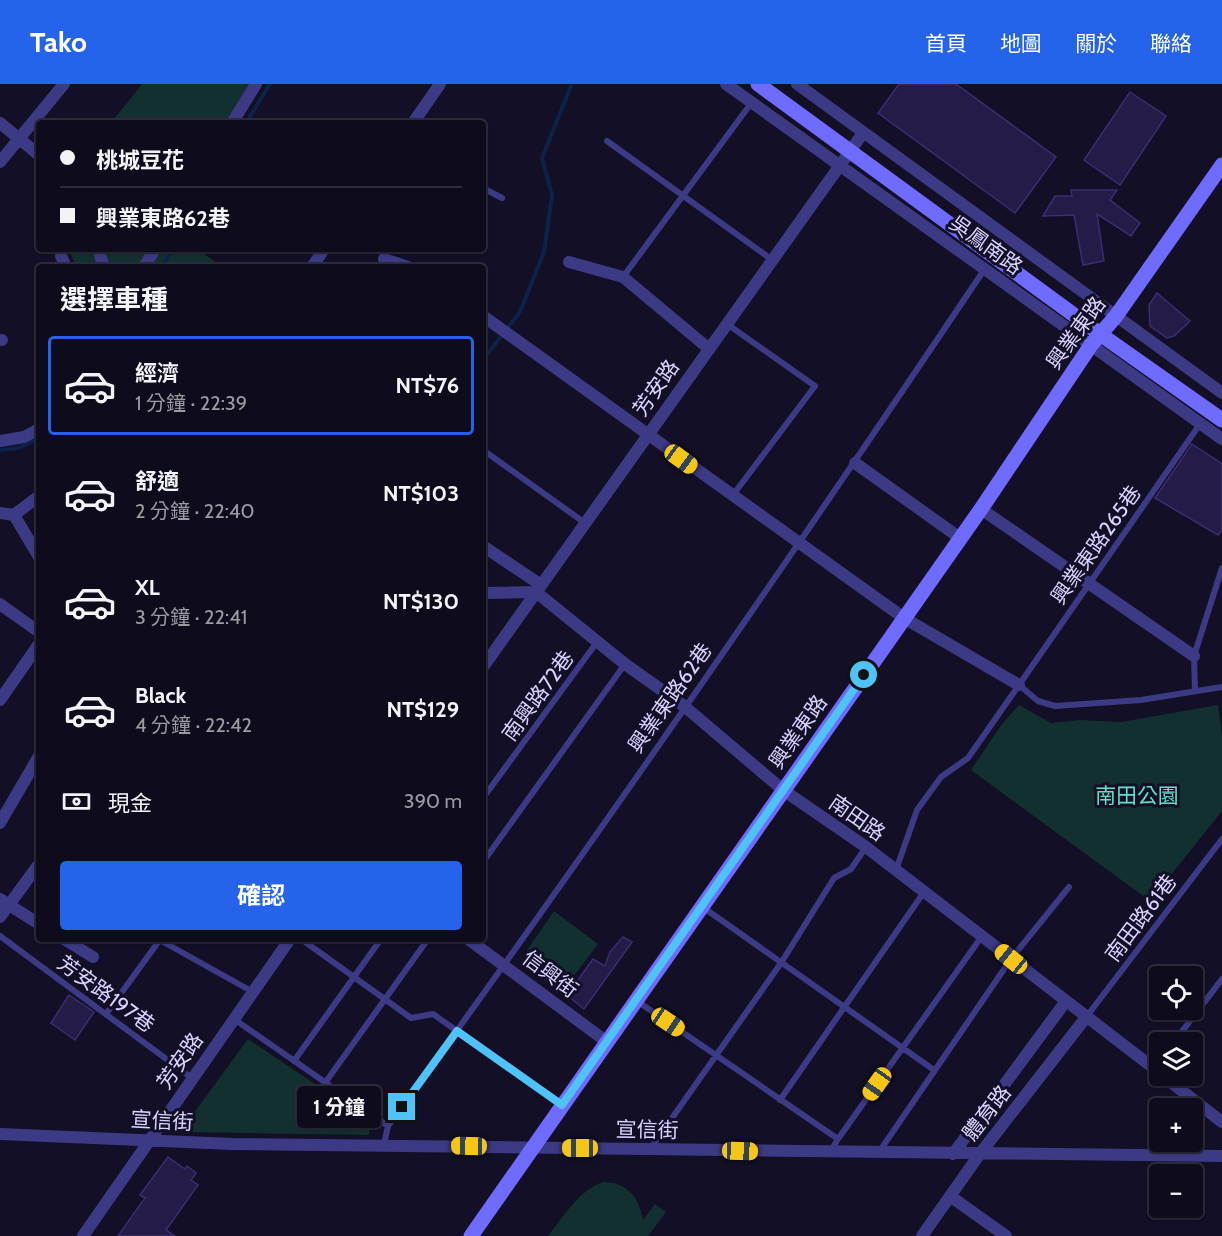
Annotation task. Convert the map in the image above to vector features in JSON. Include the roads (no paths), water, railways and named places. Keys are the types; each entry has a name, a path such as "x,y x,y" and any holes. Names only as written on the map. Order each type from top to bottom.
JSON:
{"street":[{"path":"0,162 64,84"},
{"path":"234,120 256,84"},
{"path":"415,120 440,84"},
{"name":"吳鳳南路","path":"726,84 842,165 984,270 1222,393"},
{"name":"吳鳳南路","path":"758,84 856,143 1103,331 1222,410"},
{"name":"吳鳳南路","path":"770,84 856,143 1222,420"},
{"name":"吳鳳南路","path":"797,84 856,143"},
{"path":"0,123 36,152"},
{"name":"芳安路","path":"486,663 771,259 856,143"},
{"name":"興業東路","path":"471,1236 981,509 1103,331 1222,165"},
{"path":"384,258 400,264"},
{"path":"569,262 623,277 708,348"},
{"path":"486,318 904,618 1019,685"},
{"name":"吳鳳南路","path":"1103,331 1200,424 1222,439"},
{"path":"0,441 24,437 36,431"},
{"path":"855,463 960,538"},
{"path":"0,513 14,515 36,498"},
{"path":"981,509 1194,657"},
{"path":"14,515 36,552"},
{"name":"南田路","path":"486,548 538,589 597,642 684,706 783,790 866,847 1149,1062"},
{"path":"486,593 538,589"},
{"path":"0,604 36,630"},
{"path":"0,700 36,648"},
{"path":"0,823 36,761"},
{"path":"0,917 4,903 36,867"},
{"path":"4,903 36,922"},
{"path":"69,942 93,957"},
{"name":"芳安路","path":"83,1236 148,1139 288,942"},
{"name":"信興街","path":"472,942 607,1042"},
{"path":"953,1154 1066,1001"},
{"name":"體育路","path":"922,1236 979,1155 1087,1016"},
{"name":"南田路","path":"1178,1086 1222,1122"},
{"name":"宣信街","path":"0,1134 232,1144 384,1144 979,1155 1222,1156"},
{"path":"950,1196 1006,1236"}],"lane":[{"path":"623,277 752,102"},
{"path":"607,141 771,259"},
{"path":"486,190 502,198"},
{"name":"興業東路62巷","path":"384,1144 388,1126 505,964 799,544 984,270"},
{"path":"726,323 815,386 732,495"},
{"name":"興業東路265巷","path":"896,871 916,810 941,777 968,758 1200,424"},
{"path":"486,452 585,523"},
{"path":"1195,691 1194,657 1222,568"},
{"name":"南興路72巷","path":"486,794 597,642"},
{"path":"486,858 625,664"},
{"path":"1019,685 1038,701 1055,706 1141,700 1222,687"},
{"name":"南田路61巷","path":"1087,1016 1222,839"},
{"path":"651,1149 781,963 834,878 851,869 866,847"},
{"path":"879,1152 1011,959 1069,886"},
{"path":"780,1100 924,892"},
{"path":"702,907 934,1070"},
{"name":"芳安路197巷","path":"0,936 192,1078"},
{"path":"830,1153 982,936"},
{"path":"106,1014 157,942"},
{"path":"162,942 253,992"},
{"path":"305,942 411,1018 434,1014 562,1105"},
{"path":"294,1061 379,942"},
{"path":"325,1083 426,942"},
{"path":"1182,1032 1222,979"},
{"path":"636,1000 838,1139"},
{"path":"234,1019 388,1126"}],"waterway":[{"path":"248,120 270,84"},
{"path":"486,356 520,312 544,252 552,195 542,158 571,86"},
{"path":"164,264 171,252"},
{"path":"0,450 19,448 36,440"}],"park label":[{"name":"南田公園","path":"1137,796"}]}
